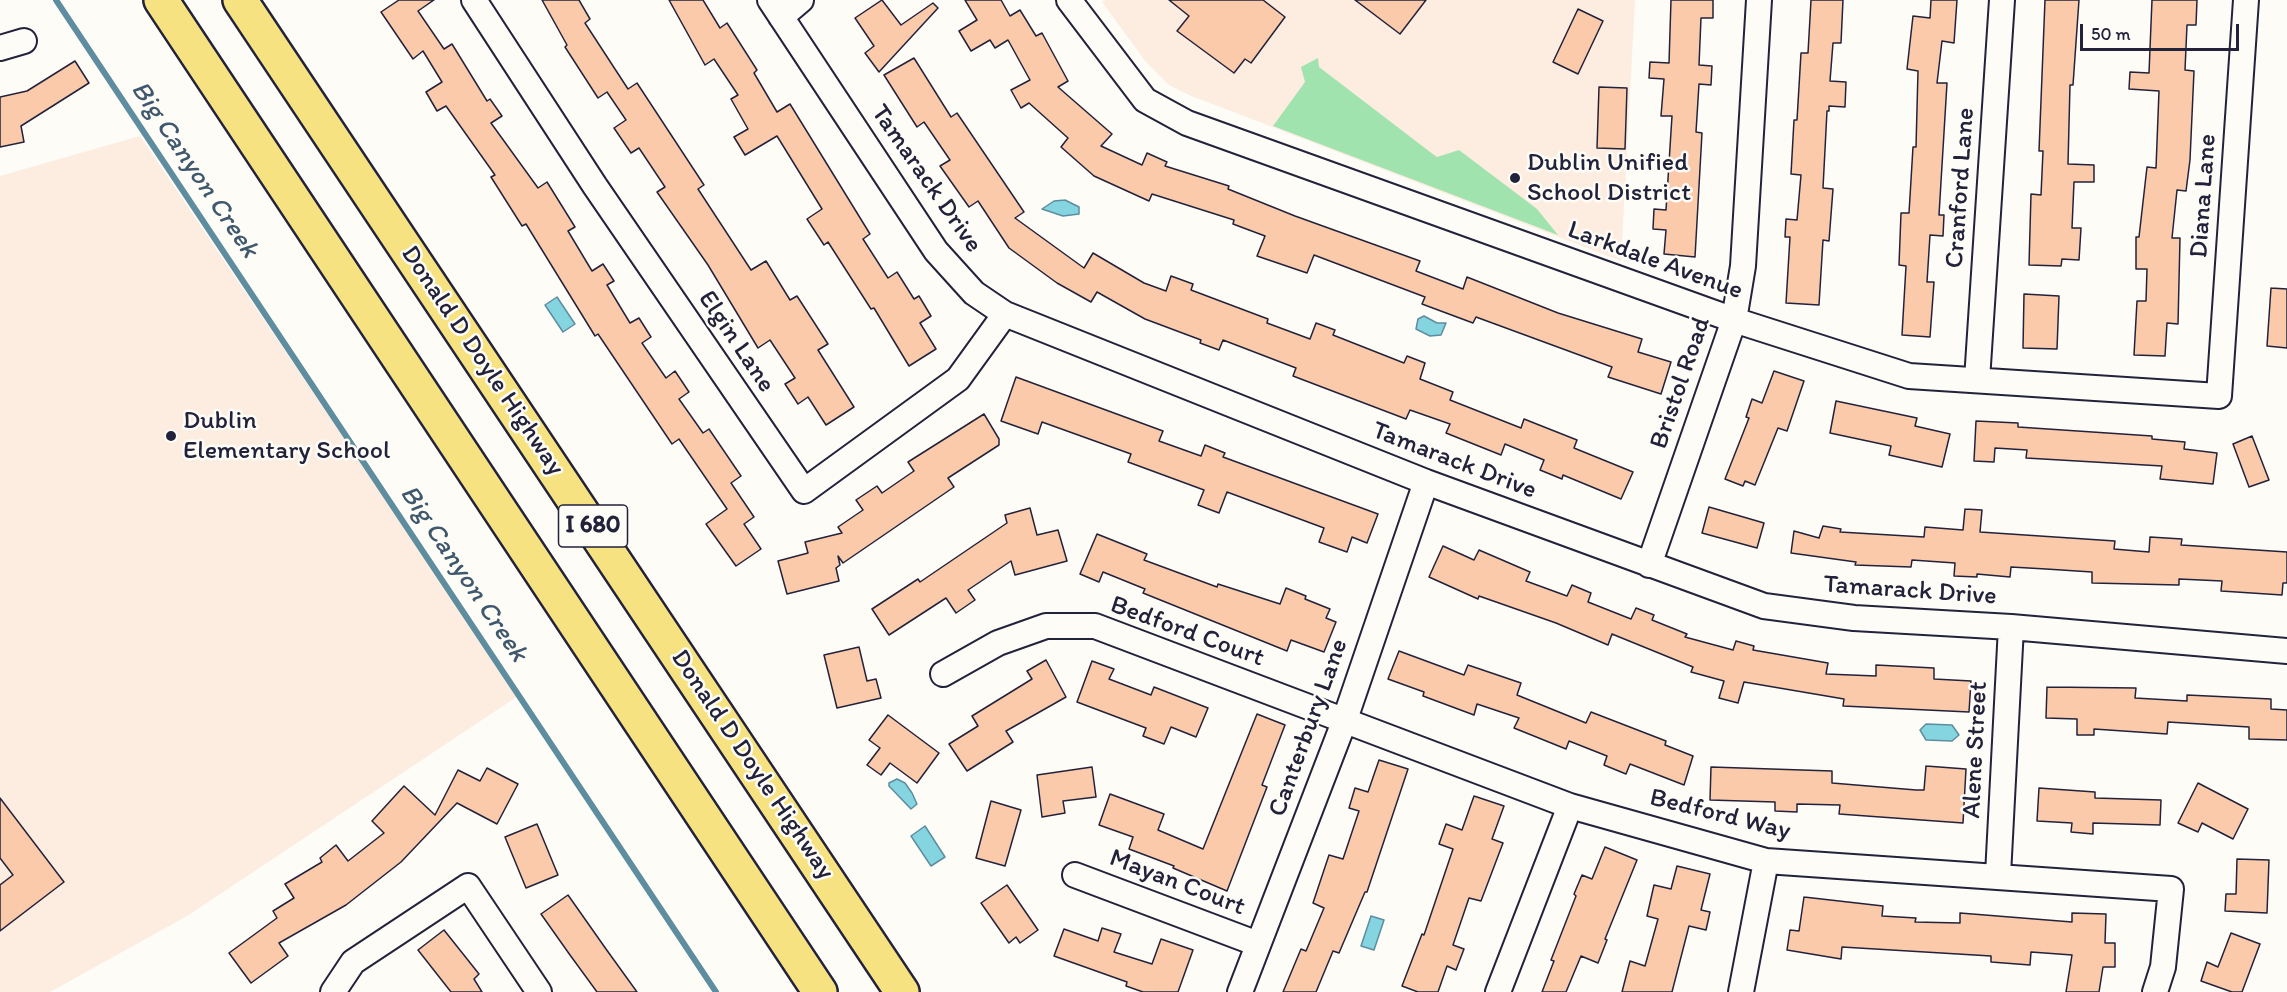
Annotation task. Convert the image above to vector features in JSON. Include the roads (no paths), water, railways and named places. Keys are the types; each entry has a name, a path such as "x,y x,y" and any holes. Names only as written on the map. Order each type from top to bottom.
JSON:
{"highway":[{"name":"I 680","path":"160,0 820,992"},
{"name":"Donald D Doyle Highway","path":"240,0 902,992"}],"street":[{"name":"Elgin Lane","path":"474,0 594,186 804,490 958,379 1005,314"},
{"path":"776,8 801,0"},
{"name":"Larkdale Avenue","path":"1069,0 1145,100 1187,123 1734,320 1910,376 2219,396"},
{"name":"Bristol Road","path":"1649,565 1734,320 1743,266 1759,0"},
{"name":"Cranford Lane","path":"1977,380 2002,0"},
{"name":"Diana Lane","path":"2219,396 2246,0"},
{"name":"Tamarack Drive","path":"776,8 936,251 974,292 1005,314 1426,482 1764,606 1854,618 2011,627 2287,651"},
{"path":"0,48 24,41"},
{"name":"Canterbury Lane","path":"1240,992 1344,722 1426,482"},
{"name":"Bedford Court","path":"943,674 998,643 1046,626 1095,626 1344,722"},
{"name":"Alene Street","path":"1998,875 2011,627"},
{"name":"Bedford Way","path":"1344,722 1570,806 1766,861 1998,875 2171,889 2163,967 2155,992"},
{"path":"1498,992 1570,806"},
{"path":"1741,992 1766,861"},
{"name":"Mayan Court","path":"1075,875 1258,944"},
{"path":"333,992 353,962 468,886 539,992"}],"water":[{"path":"1065,200 1079,207 1079,214 1063,216 1042,209 1054,201"},
{"path":"557,297 575,324 563,332 545,305"},
{"path":"1424,316 1437,323 1446,323 1441,335 1430,336 1416,329 1418,319"},
{"path":"1926,724 1952,725 1959,735 1952,741 1926,740 1920,730"},
{"path":"897,779 905,783 912,793 917,804 911,809 889,786 889,783"},
{"path":"925,826 945,857 931,866 911,836"},
{"path":"1371,916 1384,920 1374,950 1361,946"}],"waterway":[{"name":"Big Canyon Creek","path":"56,0 716,992"}],"place":[{"name":"Dublin Unified School District","path":"1515,178"},
{"name":"Dublin Elementary School","path":"171,436"}]}
